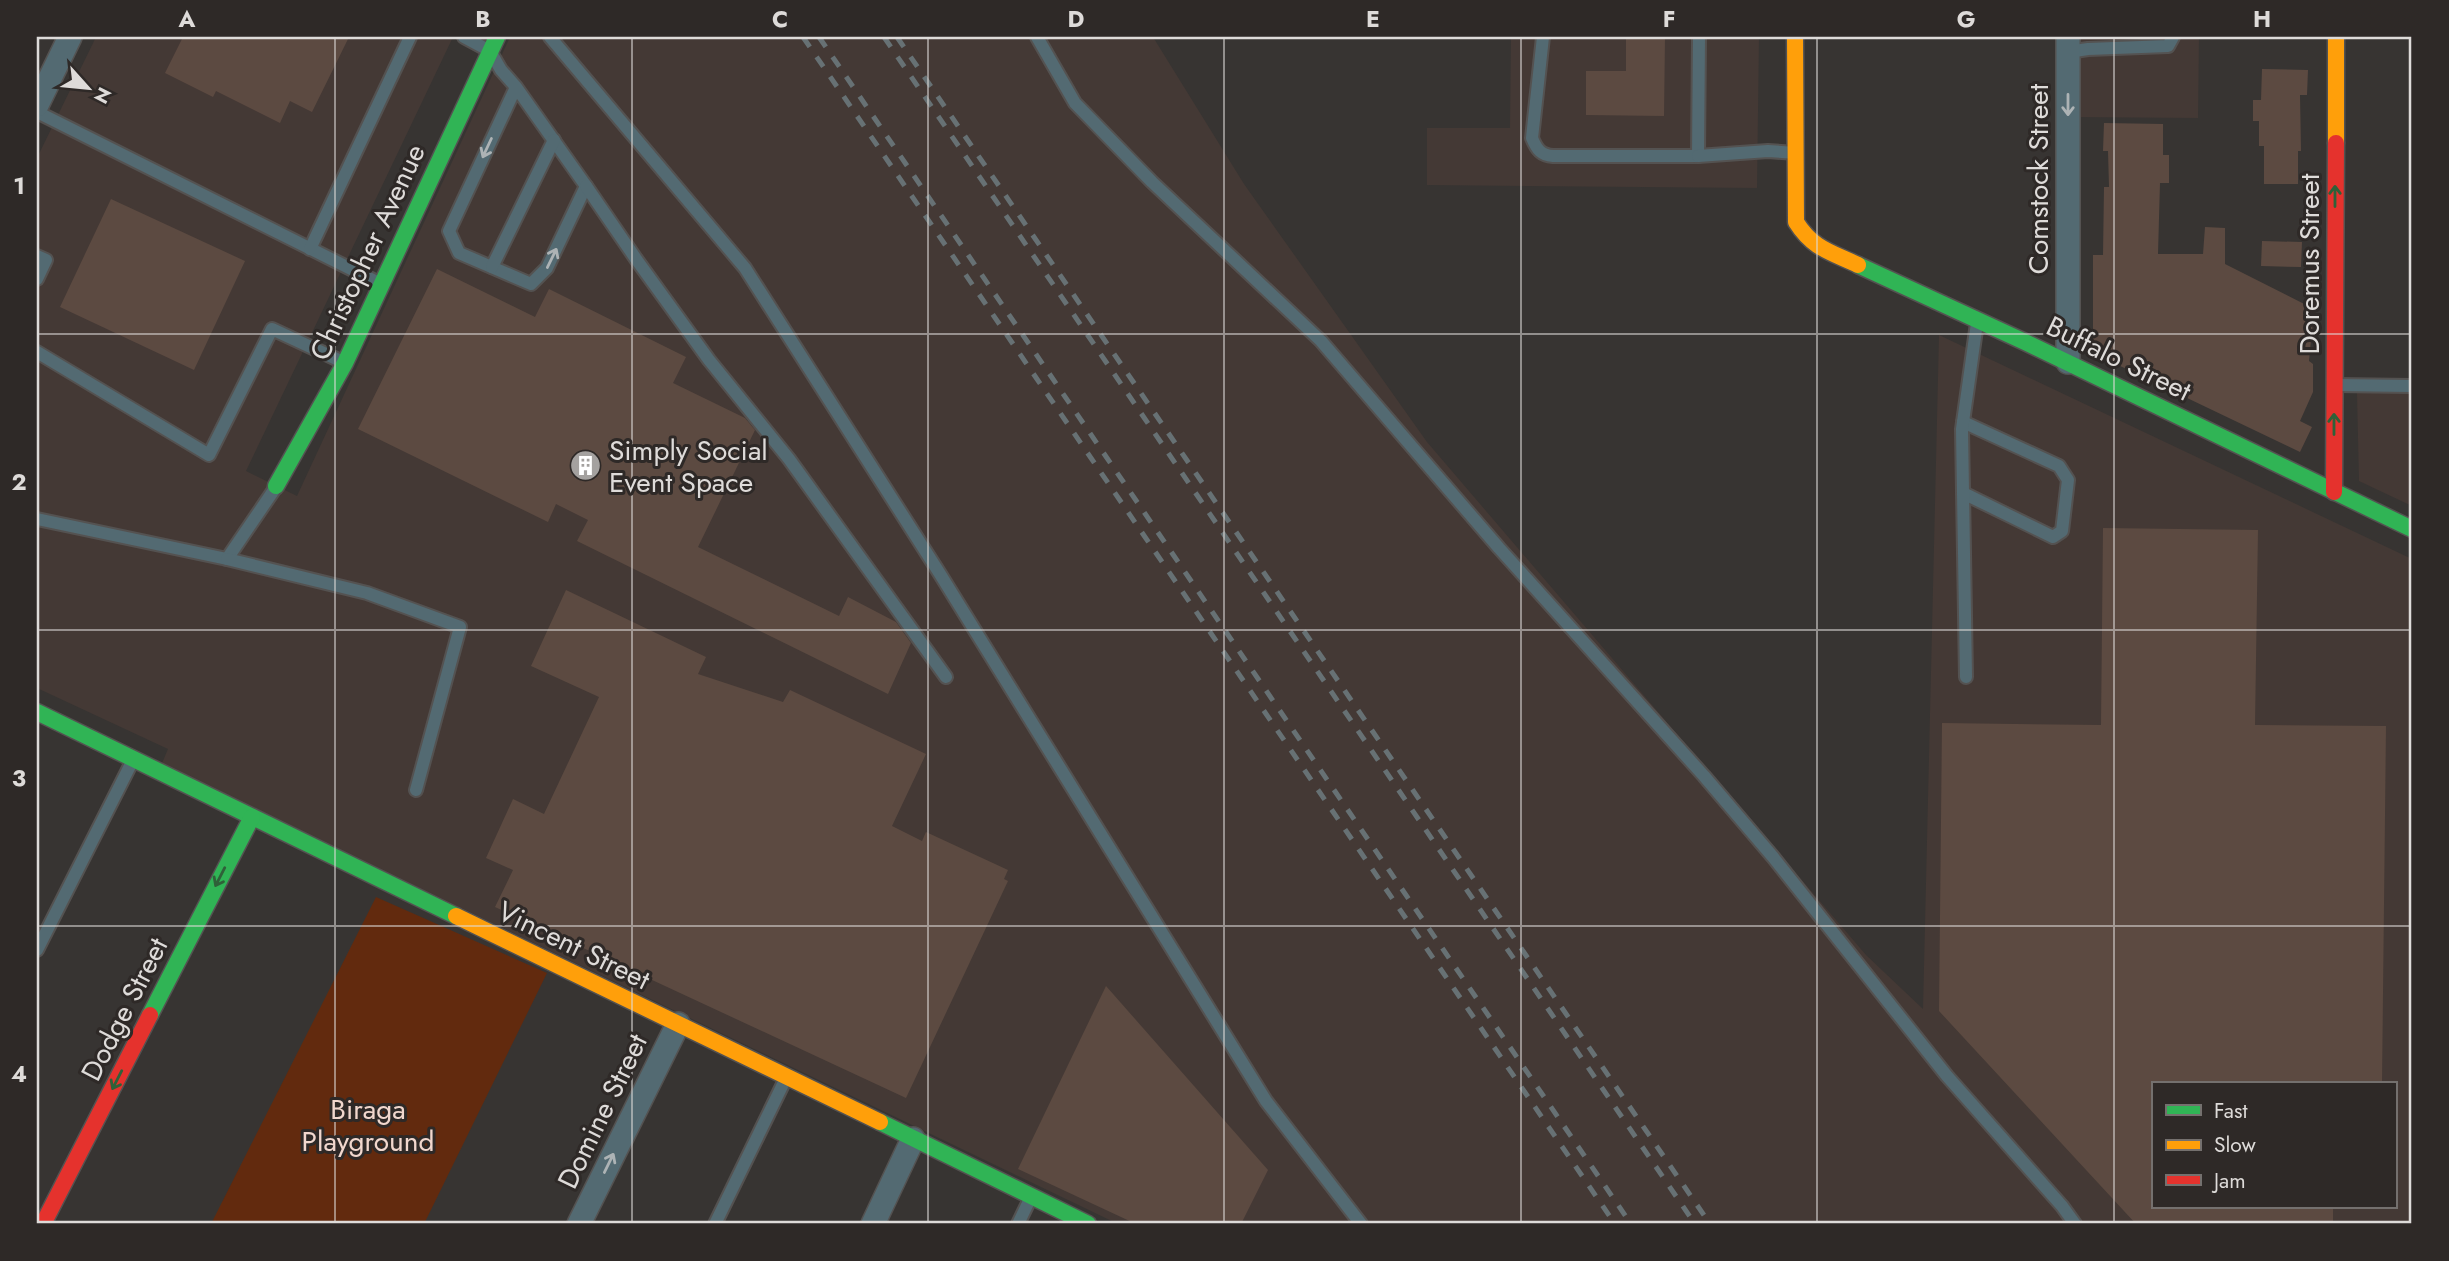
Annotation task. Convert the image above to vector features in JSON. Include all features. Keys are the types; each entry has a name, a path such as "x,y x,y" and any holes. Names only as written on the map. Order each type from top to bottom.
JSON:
{"street":[{"path":"37,105 70,37"},
{"path":"1796,37 1796,153"},
{"name":"Doremus Street","path":"2334,492 2336,37"},
{"name":"Christopher Avenue","path":"276,486 345,363 494,44"},
{"name":"Comstock Street","path":"2068,44 2068,362"},
{"name":"Buffalo Street","path":"1796,153 1796,222 1803,234 1817,246 2068,362 2412,529"},
{"name":"Vincent Street","path":"37,712 1088,1224"},
{"name":"Dodge Street","path":"43,1224 251,817"},
{"name":"Domine Street","path":"579,1224 678,1024"},
{"path":"873,1224 914,1139"}],"lane":[{"path":"310,249 410,37"},
{"path":"464,37 494,44 501,70 554,140 636,260 709,360 789,459 946,677"},
{"path":"550,37 745,268 947,585 1266,1101 1361,1224"},
{"path":"1543,37 1532,138 1537,150 1546,155 1698,156 1768,150 1796,153"},
{"path":"1698,156 1699,37"},
{"path":"2068,44 2088,49 2168,46 2173,37"},
{"path":"1037,38 1075,103 1152,182 1321,341 1499,548 1704,776 1773,857 1947,1076 2075,1224"},
{"path":"516,87 449,230 459,253 531,284 547,268 586,186"},
{"path":"37,112 382,284"},
{"path":"492,267 554,140"},
{"path":"37,256 46,260 37,279"},
{"path":"1966,677 1963,422 1978,320"},
{"path":"37,352 209,455 272,329 345,363"},
{"path":"2334,384 2412,386"},
{"path":"1963,422 2059,466 2068,480 2062,531 2053,537 1963,494"},
{"path":"227,559 276,486"},
{"path":"37,519 227,559 367,593 460,627 416,790"},
{"path":"37,950 134,759"},
{"path":"715,1224 786,1077"},
{"path":"1018,1224 1031,1196"}],"shaded area":[{"path":"96,37 453,37 246,471 297,496 510,37 1153,37 1244,184 1427,442 1866,955 1923,1009 1939,335 2412,559 2412,1224 1118,1224 432,894 160,768 168,749 37,688 37,158"},
{"path":"1511,37 1759,37 1757,188 1427,185 1427,128 1510,128"},
{"path":"2068,37 2199,37 2198,118 2068,117"},
{"path":"2412,392 2412,506 2359,481 2357,393"}],"green space":[{"name":"Biraga Playground","path":"376,897 547,973 424,1224 211,1224"}],"building":[{"path":"183,37 349,37 312,112 290,101 280,123 216,91 213,97 165,73"},
{"path":"1626,37 1665,37 1664,116 1586,115 1586,71 1626,71"},
{"path":"2262,69 2308,70 2307,95 2300,95 2301,151 2298,151 2298,184 2264,184 2264,146 2259,146 2259,121 2253,121 2253,100 2261,100"},
{"path":"2104,123 2163,124 2163,155 2169,155 2169,183 2160,183 2158,254 2203,254 2205,227 2225,228 2225,264 2314,309 2309,361 2313,364 2313,392 2300,421 2312,427 2300,452 2093,353 2093,255 2103,255 2104,187 2109,187 2108,151 2103,151"},
{"path":"111,199 245,261 194,370 60,307"},
{"path":"2262,241 2302,242 2301,267 2261,266"},
{"name":"Simply Social Event Space","path":"437,269 535,317 549,289 686,357 673,383 745,418 755,430 698,547 839,616 848,597 896,622 911,643 888,694 577,541 588,520 556,504 548,522 358,429"},
{"path":"2103,528 2258,530 2255,725 2386,726 2382,1082 2152,1082 2152,1208 2333,1208 2333,1224 2136,1224 1939,1011 1942,723 2101,725"},
{"path":"566,590 706,657 698,674 783,702 790,690 926,754 892,826 922,841 926,832 1008,870 1004,879 1008,881 906,1098 495,907 513,870 486,858 513,799 544,814 599,697 531,666"},
{"path":"1106,986 1268,1170 1241,1224 1136,1224 1018,1169"}],"railway":[{"path":"803,37 1615,1224"},
{"path":"819,37 1631,1224"},
{"path":"884,37 1695,1224"},
{"path":"897,37 1710,1224"}],"traffic: fast":[{"path":"276,486 345,363 497,37"},
{"path":"1858,265 2025,342 2412,529"},
{"path":"37,712 456,916"},
{"path":"150,1015 252,817"},
{"path":"880,1122 1088,1224"}],"traffic: slow":[{"path":"1795,37 1796,222 1816,244 1858,265"},
{"path":"2336,37 2336,143"},
{"path":"456,916 880,1122"}],"traffic: jam":[{"path":"2334,492 2336,143"},
{"path":"43,1224 150,1015"}],"place":[{"name":"Simply Social Event Space","path":"586,466"}]}
